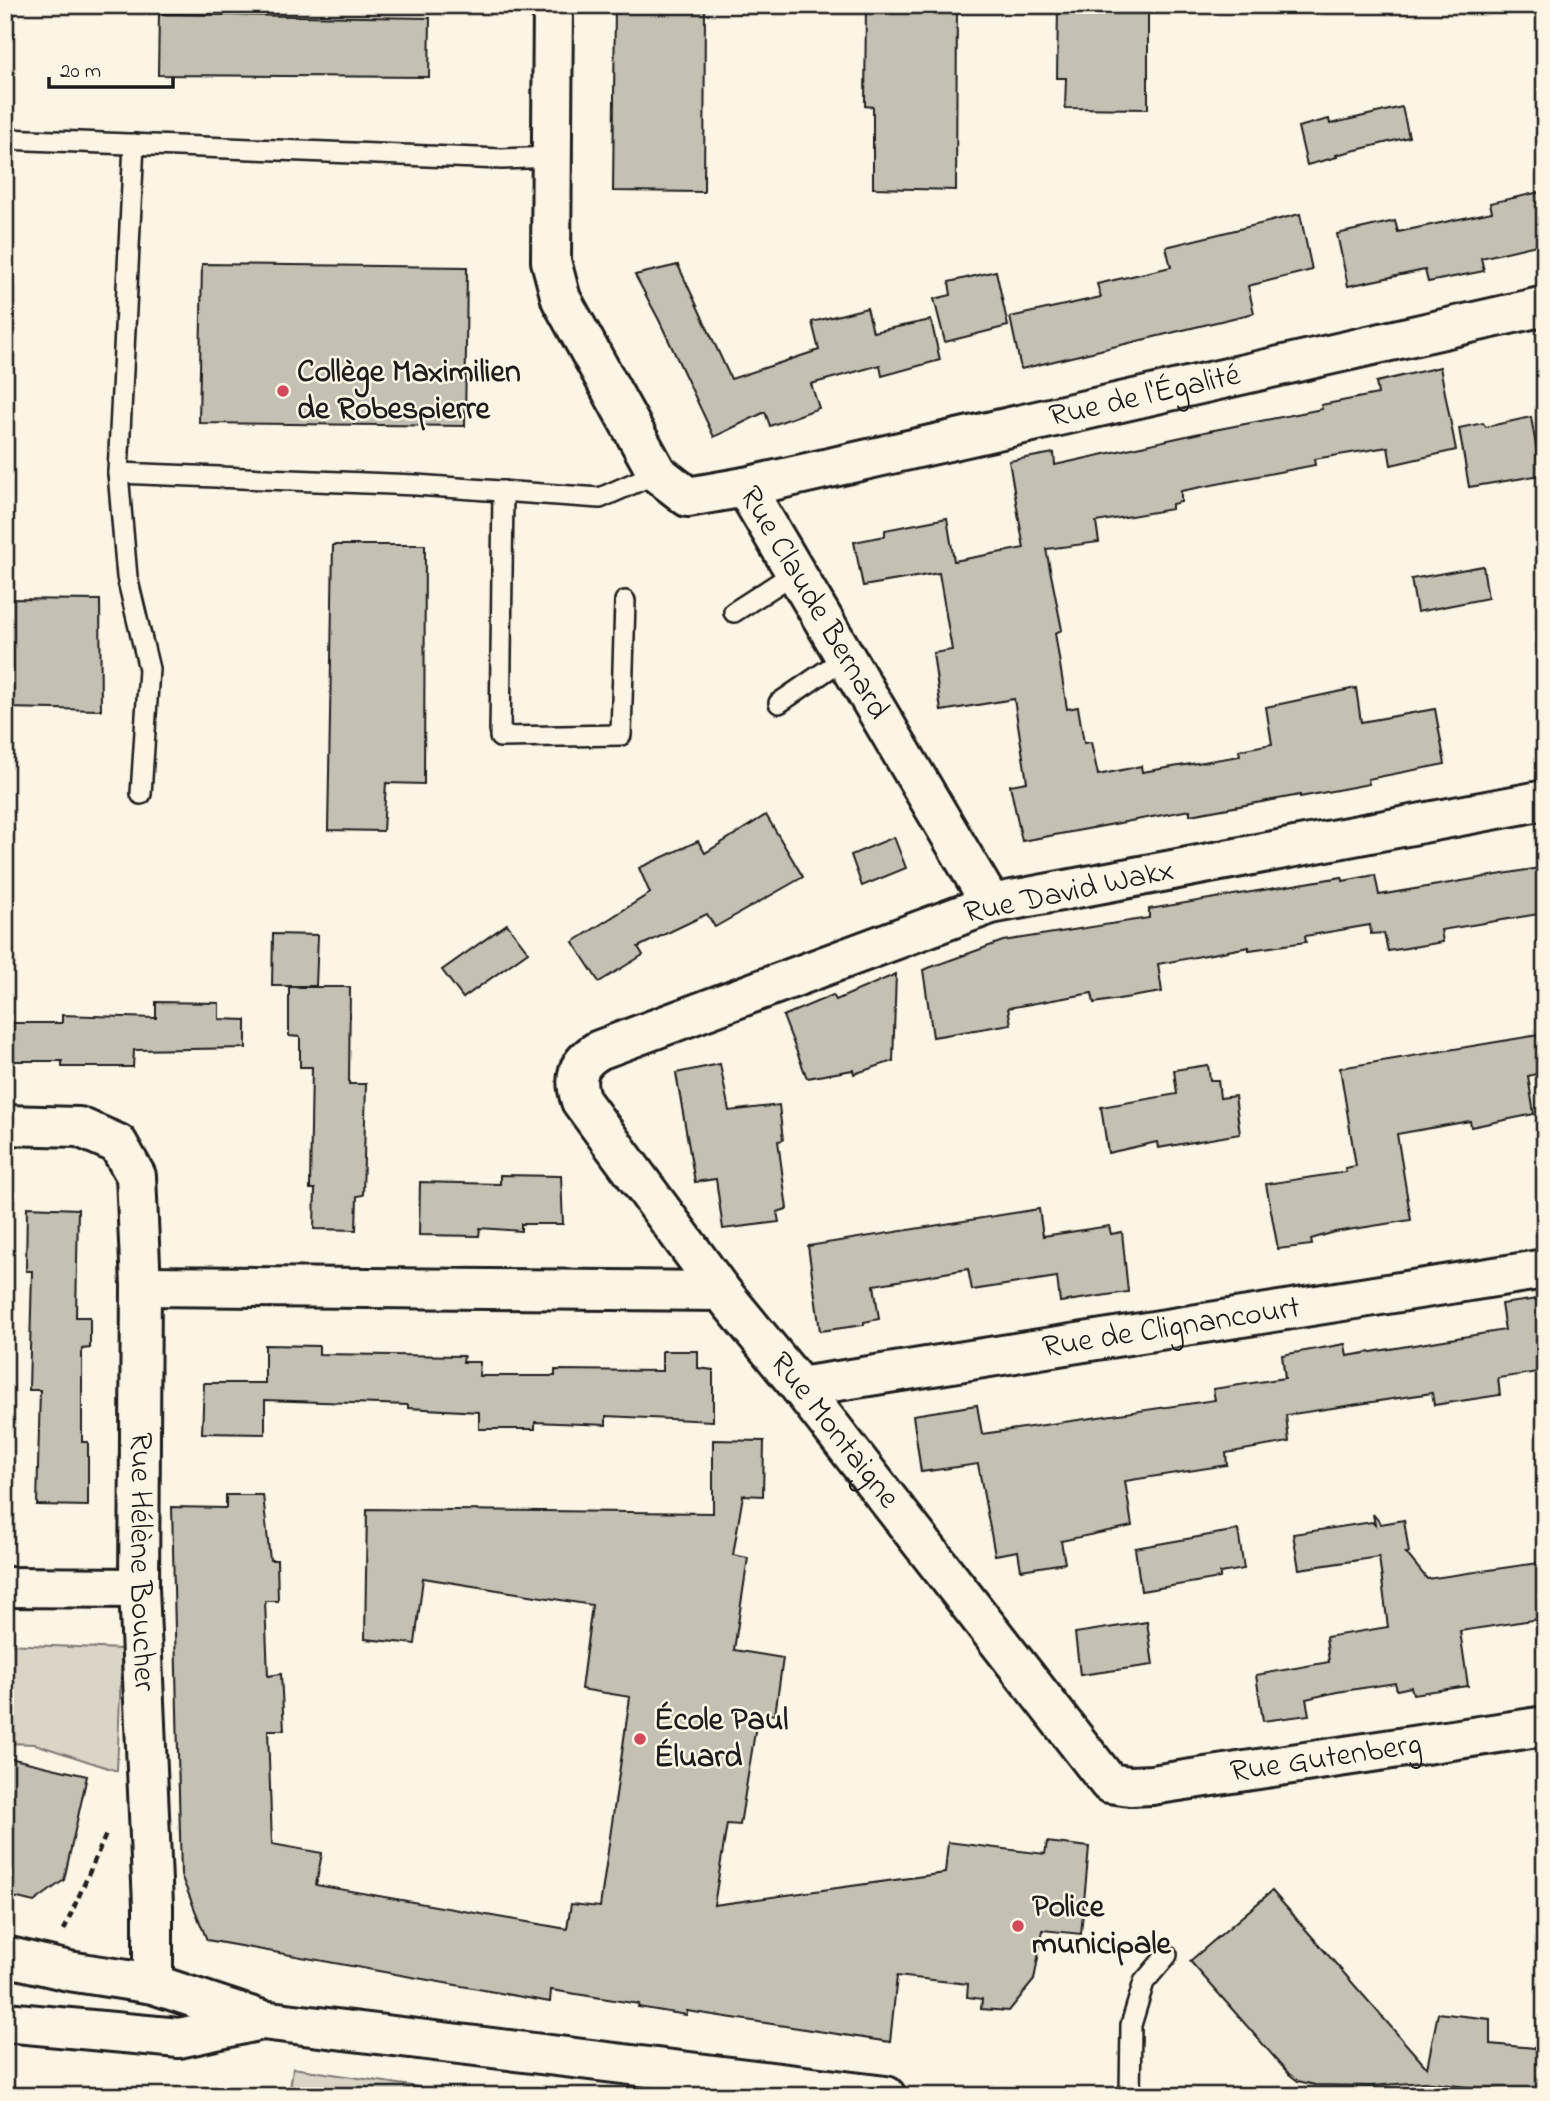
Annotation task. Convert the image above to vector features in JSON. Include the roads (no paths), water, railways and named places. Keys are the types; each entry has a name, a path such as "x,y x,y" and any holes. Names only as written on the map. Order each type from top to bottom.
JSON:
{"street":[{"name":"Rue Claude Bernard","path":"553,5 551,261 561,299 657,473 688,497 745,487 991,904"},
{"name":"Rue de l'Égalité","path":"745,487 1545,306"},
{"name":"Rue David Wakx","path":"577,1070 586,1058 599,1050 991,904 1545,800"},
{"name":"Rue Montaigne","path":"577,1070 576,1087 581,1101 721,1291 800,1387 1109,1783"},
{"name":"Rue Hélène Boucher","path":"5,1125 79,1127 118,1144 136,1176 141,1286 139,1588 153,1905 153,1984"},
{"name":"Rue de Clignancourt","path":"800,1387 1545,1269"},
{"path":"141,1286 721,1291"},
{"path":"5,1587 139,1588"},
{"name":"Rue Gutenberg","path":"1109,1783 1152,1785 1545,1727"},
{"path":"5,1956 54,1968 153,1984 262,2020 886,2096"},
{"path":"5,2022 179,2038 262,2020"}],"lane":[{"path":"5,139 502,159 552,157"},
{"path":"134,144 118,473 127,577 149,669 141,794"},
{"path":"118,473 416,485 600,498 657,473"},
{"path":"503,491 500,737 621,735 625,601"},
{"path":"734,612 796,572"},
{"path":"779,703 846,657"},
{"path":"1130,2096 1131,2025 1143,1982 1167,1955"}],"place":[{"name":"Collège Maximilien de Robespierre","path":"283,391"},
{"name":"École Paul Éluard","path":"640,1739"},
{"name":"Police municipale","path":"1018,1926"}]}
